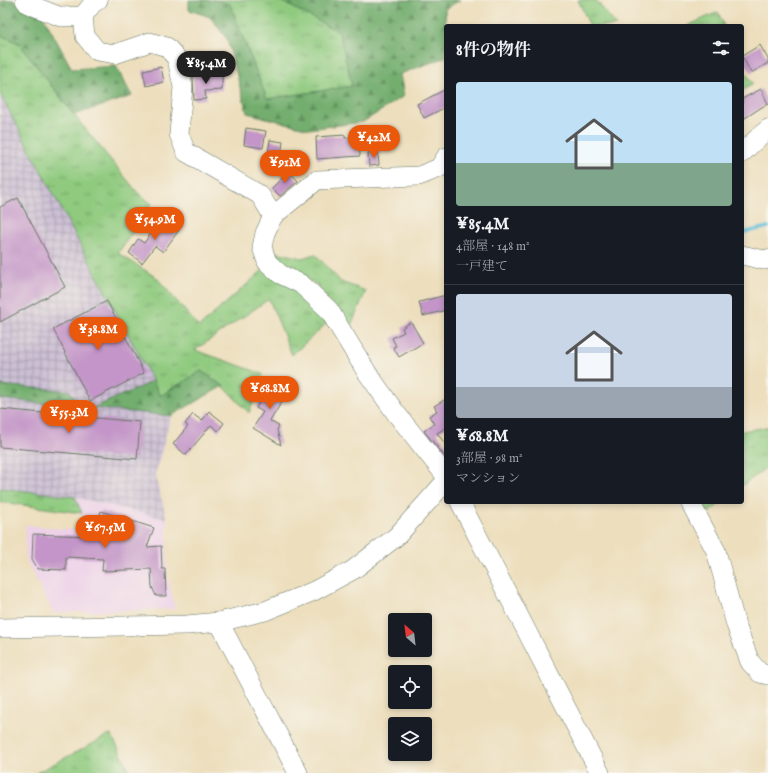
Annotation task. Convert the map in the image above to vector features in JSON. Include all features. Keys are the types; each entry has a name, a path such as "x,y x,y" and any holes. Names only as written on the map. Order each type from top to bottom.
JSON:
{"street":[{"path":"25,0 28,4 60,17 83,16"},
{"path":"98,0 93,3 83,16 85,36 98,51 115,54 150,42 166,47 178,59 183,87 179,134 186,152 260,195 273,216"},
{"path":"744,151 768,129"},
{"path":"444,160 439,168 419,176 317,180 273,216 265,233 262,247 267,262 280,274 301,284 329,310 366,371 395,412 444,473"},
{"path":"744,256 764,260 768,259"},
{"path":"0,628 187,625 219,622 265,611 314,591 353,570 397,536 444,483"},
{"path":"461,504 600,773"},
{"path":"691,504 716,551 736,625 750,662 760,673 768,675"},
{"path":"219,622 298,773"}],"shaded area":[{"path":"0,94 153,381 94,408 171,416 155,475 167,519 75,497 0,488"},
{"path":"75,497 167,519 167,574 175,609 53,613 26,560 25,525 89,532"}],"green space":[{"path":"4,0 12,0 41,12 72,69 116,66 132,96 74,115 19,43 0,35 0,3"},
{"path":"189,0 213,0 230,4 267,99 352,86 339,32 279,0 460,0 445,9 444,58 400,74 404,96 363,122 309,129 247,113 227,39 210,17 189,10"},
{"path":"213,0 279,0 340,32 353,86 267,99 230,5"},
{"path":"578,0 596,0 615,24 589,24"},
{"path":"718,12 723,24 691,24"},
{"path":"0,35 19,43 74,115 138,193 152,204 118,253 157,278 199,327 264,269 299,289 327,323 292,355 269,299 195,350 263,374 249,413 223,386 201,371 160,396 0,94"},
{"path":"744,70 753,84 744,90"},
{"path":"271,251 302,258 315,254 341,282 366,291 349,330 317,285 284,266"},
{"path":"201,371 223,386 171,416 93,408 153,381 160,396"},
{"path":"0,385 70,391 80,407 0,399"},
{"path":"768,427 768,466 744,484 744,431"},
{"path":"0,488 75,497 82,513 0,502"},
{"path":"697,504 719,504 703,517"},
{"path":"111,734 131,773 36,773"}],"building":[{"path":"760,45 768,59 768,63 751,73 744,60 744,55"},
{"path":"161,67 164,82 146,86 143,71"},
{"path":"222,74 222,90 205,91 206,99 194,100 193,76"},
{"path":"761,89 768,104 744,119 744,98"},
{"path":"444,90 444,108 424,118 417,104"},
{"path":"246,128 266,131 263,148 244,145"},
{"path":"345,135 345,138 359,137 360,156 317,159 316,137"},
{"path":"270,140 283,142 280,162 267,160"},
{"path":"378,152 379,165 369,166 368,153"},
{"path":"289,171 298,181 280,196 272,188"},
{"path":"18,198 65,287 0,322 0,207"},
{"path":"162,218 179,230 163,252 155,246 142,263 129,253 138,239 144,243"},
{"path":"444,296 444,310 423,316 419,302"},
{"path":"107,301 144,373 90,401 53,329"},
{"path":"411,322 423,343 399,357 393,347 396,346 392,338 404,332 402,328"},
{"path":"272,380 289,390 270,421 279,426 277,430 281,445 253,428 263,412 256,408"},
{"path":"444,400 444,429 437,433 444,442 444,456 424,431 434,424 429,416 437,411 434,406"},
{"path":"0,409 140,422 137,459 0,447"},
{"path":"209,411 224,423 218,431 211,425 186,455 173,444 188,426 185,424 193,414 202,421"},
{"path":"101,511 154,528 147,547 161,546 162,569 165,569 166,596 156,596 152,587 151,569 102,571 103,559 66,557 66,570 38,569 32,559 33,534 90,536 90,529 95,530"}],"waterway":[{"path":"744,233 768,227"}]}
